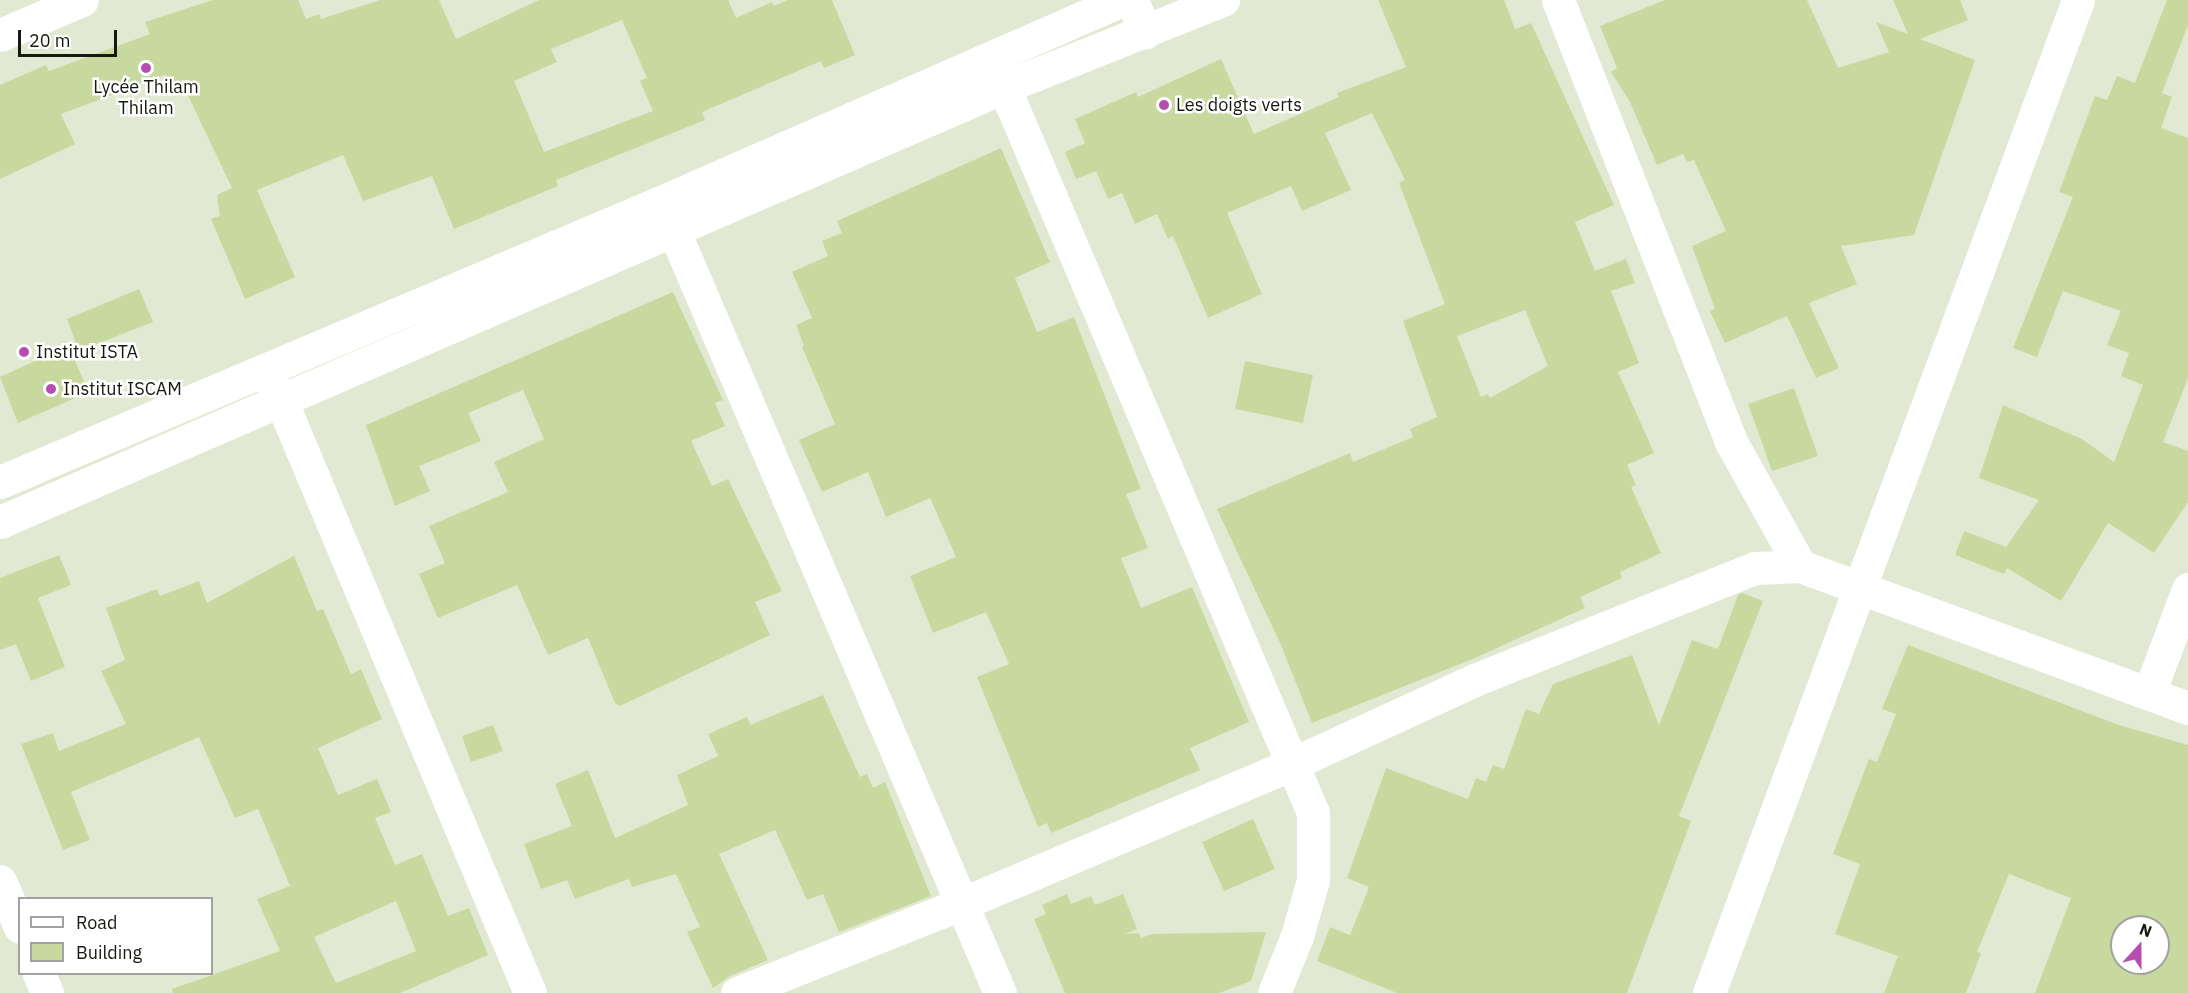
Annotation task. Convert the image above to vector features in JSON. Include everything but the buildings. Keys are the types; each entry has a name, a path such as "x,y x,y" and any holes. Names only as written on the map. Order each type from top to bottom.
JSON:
{"street":[{"path":"0,36 82,0"},
{"path":"0,522 272,385 667,215 1122,0"},
{"path":"1132,0 1145,32"},
{"path":"667,215 1004,87 1223,0"},
{"path":"1558,0 1730,440 1800,566"},
{"path":"1709,993 2078,0"},
{"path":"1004,87 1313,813 1316,845 1312,880 1297,936 1274,993"},
{"path":"667,215 1000,993"},
{"path":"0,482 272,385"},
{"path":"272,385 530,993"},
{"path":"737,993 961,904 1292,764 1477,679 1755,568 1800,566 1858,590 2188,708"},
{"path":"2150,693 2188,589"},
{"path":"0,881 18,922"},
{"path":"39,975 47,993"}],"place":[{"name":"Lycée Thilam Thilam","path":"146,68"},
{"name":"Les doigts verts","path":"1164,105"},
{"name":"Institut ISTA","path":"24,352"},
{"name":"Institut ISCAM","path":"51,389"}]}
